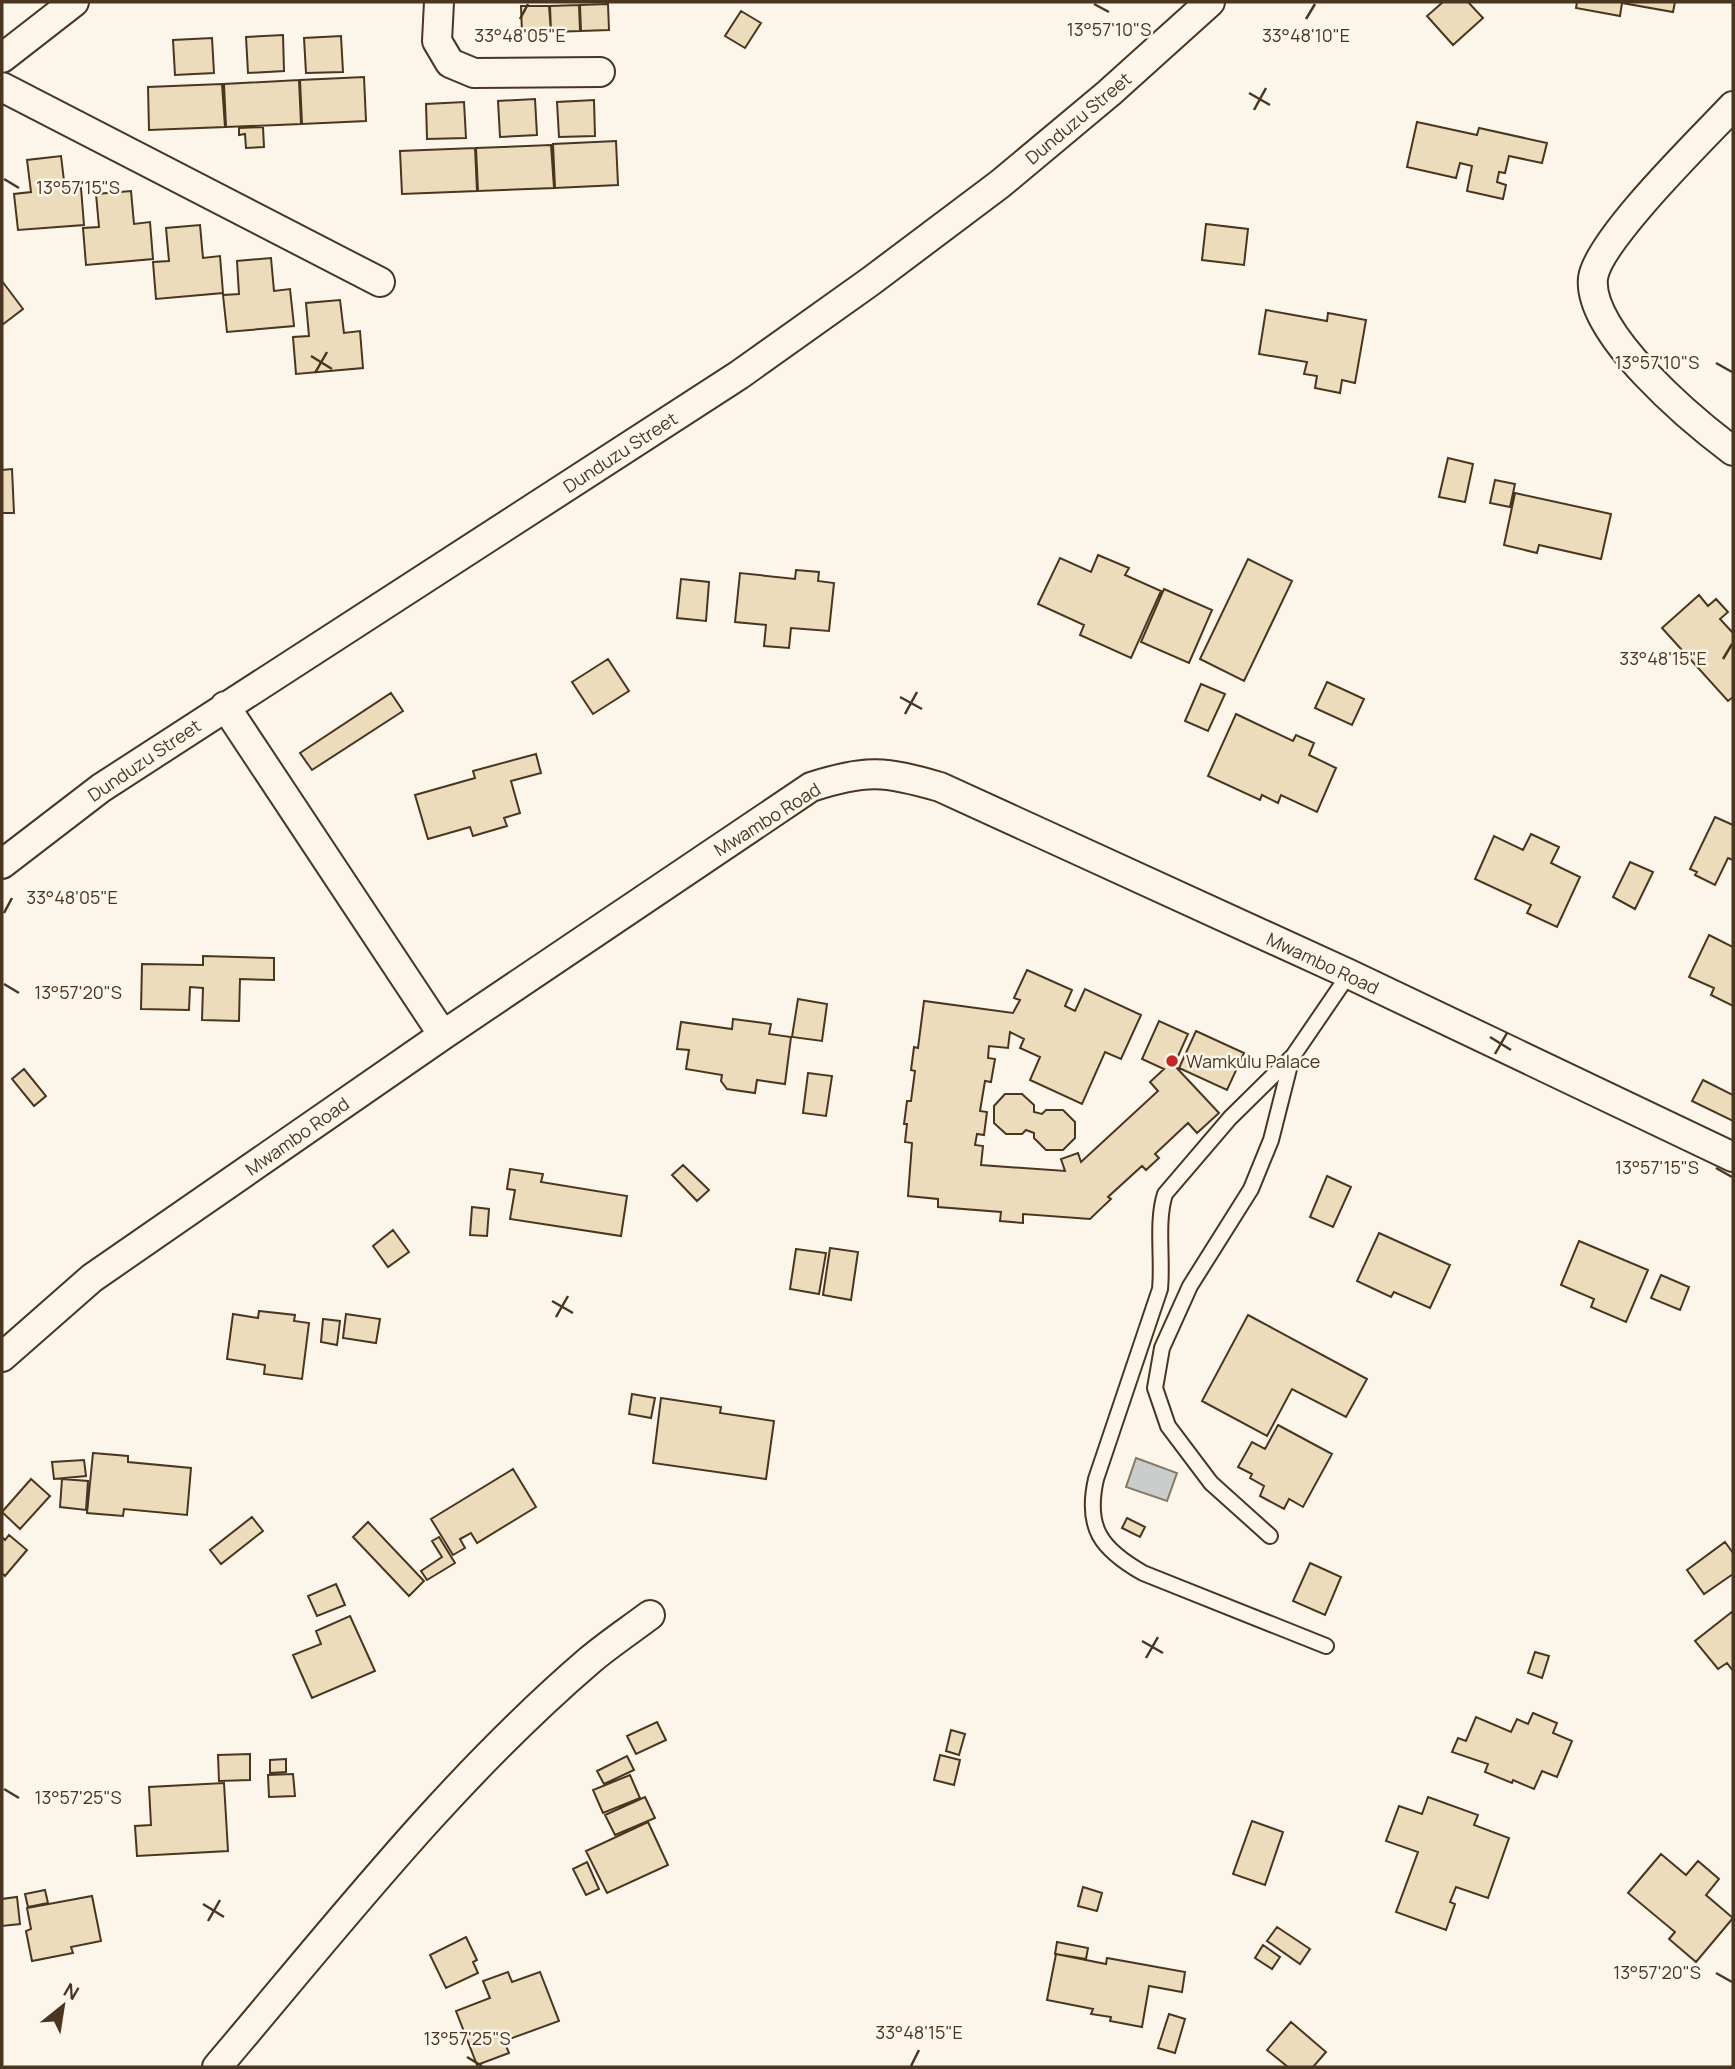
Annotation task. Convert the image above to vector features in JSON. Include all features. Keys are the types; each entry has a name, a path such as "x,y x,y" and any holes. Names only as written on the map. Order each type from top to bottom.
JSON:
{"street":[{"path":"2,58 74,2"},
{"path":"439,2 437,41 450,63 474,74 600,72"},
{"name":"Dunduzu Street","path":"2,864 101,788 739,375 871,281 1000,184 1109,93 1210,2"},
{"path":"2,88 380,282"},
{"path":"1733,106 1652,193 1605,249 1593,277 1596,303 1641,369 1693,421 1733,451"},
{"path":"225,706 443,1035"},
{"name":"Mwambo Road","path":"2,1357 92,1278 443,1035 811,787 844,776 877,772 940,787 1349,974 1733,1157"},
{"path":"216,2067 415,1834 481,1763 591,1660 650,1615"}],"lane":[{"path":"1326,1646 1143,1573 1122,1560 1104,1542 1094,1524 1091,1503 1160,1289 1161,1207 1165,1194 1230,1118 1293,1056 1349,974"},
{"path":"1270,1536 1211,1483 1168,1426 1155,1388 1162,1348 1191,1286 1251,1189 1271,1140 1293,1056"}],"shaded area":[{"path":"1136,1458 1177,1473 1167,1501 1126,1487"}],"building":[{"path":"1443,2 1468,2 1483,18 1453,45 1427,16"},
{"path":"1577,2 1675,2 1673,12 1622,3 1620,16 1576,8"},
{"path":"608,4 609,30 581,31 580,5"},
{"path":"579,5 580,31 551,32 550,6"},
{"path":"521,6 549,6 551,32 522,33"},
{"path":"741,11 761,23 745,48 725,36"},
{"path":"283,35 284,71 248,73 246,37"},
{"path":"341,36 343,72 306,73 304,38"},
{"path":"212,38 214,73 175,75 173,40"},
{"path":"364,77 366,121 302,124 300,80"},
{"path":"299,80 301,124 226,127 224,84"},
{"path":"222,84 225,127 149,130 148,87"},
{"path":"535,99 537,135 500,137 498,101"},
{"path":"594,100 595,136 559,137 557,102"},
{"path":"464,102 466,138 427,139 426,104"},
{"path":"1417,122 1477,135 1479,128 1547,143 1542,163 1509,156 1505,173 1499,172 1497,182 1506,185 1503,199 1467,191 1472,166 1460,163 1456,178 1407,167"},
{"path":"263,127 264,147 246,148 245,134 239,135 239,128"},
{"path":"616,141 618,185 555,188 553,144"},
{"path":"551,145 554,188 478,191 476,148"},
{"path":"475,148 477,191 402,194 400,151"},
{"path":"61,156 65,189 81,188 84,225 18,230 14,194 31,192 27,160"},
{"path":"131,191 134,224 150,222 153,259 86,265 83,228 99,227 96,194"},
{"path":"1206,224 1248,229 1244,265 1202,260"},
{"path":"200,225 203,258 220,256 223,293 156,299 153,262 169,261 166,228"},
{"path":"271,258 274,291 290,289 294,326 227,332 223,295 239,294 237,261"},
{"path":"2,281 23,309 2,325"},
{"path":"340,300 344,333 360,331 363,368 296,374 293,337 309,336 306,303"},
{"path":"1266,310 1327,321 1328,313 1366,320 1355,383 1342,380 1340,393 1315,388 1317,376 1304,374 1307,362 1259,354"},
{"path":"1448,458 1473,464 1465,502 1439,497"},
{"path":"12,469 14,513 2,513 2,470"},
{"path":"1495,480 1515,484 1510,507 1490,503"},
{"path":"1515,493 1611,514 1601,559 1539,545 1537,553 1504,545"},
{"path":"1098,555 1129,568 1125,575 1161,591 1131,658 1080,635 1084,625 1038,604 1060,558 1091,572"},
{"path":"1248,559 1292,581 1244,681 1200,659"},
{"path":"796,570 819,572 818,581 834,583 829,631 791,628 789,648 764,646 766,625 735,622 740,573 795,579"},
{"path":"681,579 709,582 706,621 677,618"},
{"path":"1164,589 1212,610 1189,663 1141,642"},
{"path":"1699,595 1708,606 1716,599 1728,612 1720,619 1733,633 1733,697 1728,701 1662,628"},
{"path":"608,659 629,691 593,714 572,682"},
{"path":"1327,682 1364,699 1352,725 1315,708"},
{"path":"1201,684 1225,694 1208,731 1185,721"},
{"path":"391,693 403,711 312,770 300,753"},
{"path":"1236,714 1293,741 1296,735 1314,743 1309,755 1336,768 1317,812 1281,795 1278,803 1262,795 1260,800 1208,776"},
{"path":"536,754 541,773 511,781 520,813 504,818 507,826 473,836 470,827 428,839 415,795 475,778 473,771"},
{"path":"1715,817 1733,825 1733,860 1728,858 1715,885 1695,875 1697,872 1690,869"},
{"path":"1531,834 1559,847 1551,863 1580,877 1557,927 1527,913 1531,905 1475,879 1494,836 1523,850"},
{"path":"1630,862 1653,872 1635,909 1613,897"},
{"path":"1709,935 1733,947 1733,1006 1711,995 1714,988 1689,977"},
{"path":"203,956 274,958 274,980 240,979 239,1021 202,1020 203,988 190,987 189,1010 141,1009 142,964 203,965"},
{"path":"1027,970 1072,990 1065,1006 1075,1011 1085,989 1141,1015 1121,1059 1105,1052 1082,1104 1030,1080 1040,1057 1020,1048 1024,1039 1010,1032 1008,1048 989,1046 988,1058 995,1059 991,1082 985,1081 980,1111 987,1112 984,1135 977,1134 975,1145 983,1146 981,1165 1065,1171 1061,1159 1078,1153 1081,1162 1158,1091 1150,1082 1164,1069 1142,1059 1159,1021 1188,1034 1174,1065 1219,1113 1197,1133 1188,1123 1155,1154 1159,1158 1146,1170 1142,1166 1108,1197 1111,1199 1090,1219 1023,1214 1023,1223 1000,1221 1001,1212 938,1207 938,1199 908,1196 912,1143 905,1142 907,1124 904,1124 907,1101 911,1101 915,1071 911,1070 914,1047 918,1048 924,1001 1013,1013 1020,1000 1014,998"},
{"path":"798,999 827,1004 822,1041 792,1037"},
{"path":"733,1019 771,1024 769,1034 791,1037 785,1084 757,1080 755,1093 727,1089 721,1081 722,1075 686,1069 689,1050 677,1049 681,1022 732,1029"},
{"path":"1196,1031 1244,1053 1227,1090 1179,1068"},
{"path":"24,1069 46,1096 34,1106 12,1079"},
{"path":"808,1073 832,1076 826,1116 803,1113"},
{"path":"1703,1080 1733,1095 1733,1121 1692,1101"},
{"path":"1005,1094 1022,1094 1034,1105 1034,1112 1042,1114 1046,1110 1063,1110 1075,1122 1075,1138 1063,1150 1046,1150 1034,1138 1034,1133 1026,1130 1022,1134 1006,1134 994,1123 994,1106"},
{"path":"683,1165 709,1190 697,1201 672,1175"},
{"path":"510,1169 543,1174 541,1182 627,1196 621,1236 510,1219 515,1190 507,1189"},
{"path":"1327,1176 1351,1187 1333,1227 1310,1217"},
{"path":"472,1207 489,1209 487,1236 470,1235"},
{"path":"393,1230 409,1252 388,1267 373,1246"},
{"path":"1379,1233 1450,1265 1430,1308 1394,1292 1391,1297 1357,1281"},
{"path":"1579,1241 1648,1270 1626,1322 1591,1307 1594,1299 1561,1285"},
{"path":"830,1248 858,1252 851,1300 823,1295"},
{"path":"796,1249 826,1253 819,1294 790,1289"},
{"path":"1661,1275 1689,1287 1680,1310 1651,1298"},
{"path":"259,1311 295,1315 294,1321 309,1323 302,1379 264,1374 265,1365 227,1359 233,1314 258,1318"},
{"path":"346,1314 380,1319 376,1343 343,1338"},
{"path":"1248,1315 1367,1379 1346,1417 1292,1389 1267,1436 1202,1401"},
{"path":"323,1319 340,1321 337,1345 321,1342"},
{"path":"632,1394 655,1398 651,1418 629,1414"},
{"path":"661,1398 721,1407 720,1413 774,1421 766,1479 653,1463"},
{"path":"1278,1425 1332,1454 1303,1507 1289,1499 1284,1509 1260,1496 1264,1486 1250,1478 1252,1474 1238,1467 1252,1442 1265,1449"},
{"path":"93,1453 128,1456 128,1462 191,1468 187,1515 124,1509 123,1516 87,1513"},
{"path":"84,1460 86,1476 54,1479 52,1462"},
{"path":"513,1469 536,1507 477,1543 471,1533 460,1539 465,1548 453,1555 431,1519"},
{"path":"31,1479 50,1496 20,1529 2,1512"},
{"path":"62,1479 88,1481 86,1510 60,1507"},
{"path":"252,1517 263,1531 221,1564 210,1550"},
{"path":"1127,1518 1145,1527 1140,1537 1122,1528"},
{"path":"368,1522 424,1581 409,1596 353,1537"},
{"path":"9,1535 27,1550 5,1576 2,1573 2,1537 5,1540"},
{"path":"439,1537 455,1563 427,1580 421,1571 442,1557 432,1541"},
{"path":"1725,1542 1733,1553 1733,1574 1704,1594 1687,1570"},
{"path":"1310,1563 1341,1577 1325,1615 1293,1601"},
{"path":"336,1584 345,1605 317,1616 308,1596"},
{"path":"1733,1611 1733,1671 1727,1663 1718,1669 1695,1641"},
{"path":"350,1616 375,1671 312,1698 293,1655 321,1644 316,1631"},
{"path":"1535,1652 1549,1656 1542,1678 1528,1673"},
{"path":"1533,1713 1557,1723 1553,1733 1572,1741 1557,1777 1542,1771 1534,1789 1485,1772 1488,1764 1452,1752 1458,1738 1466,1741 1476,1717 1511,1732 1517,1719 1528,1724"},
{"path":"657,1722 666,1740 636,1754 627,1736"},
{"path":"951,1730 965,1734 959,1755 946,1751"},
{"path":"250,1754 250,1780 219,1781 218,1755"},
{"path":"940,1755 960,1760 954,1785 934,1780"},
{"path":"627,1756 634,1770 604,1784 597,1771"},
{"path":"286,1759 286,1772 270,1773 270,1760"},
{"path":"293,1774 295,1796 269,1797 268,1775"},
{"path":"630,1775 640,1798 603,1813 593,1790"},
{"path":"224,1783 228,1851 137,1856 135,1826 151,1825 149,1787"},
{"path":"645,1797 655,1818 615,1835 605,1815"},
{"path":"1428,1797 1478,1815 1474,1825 1509,1838 1488,1898 1456,1887 1450,1902 1455,1904 1446,1930 1396,1912 1418,1852 1386,1841 1399,1806 1422,1814"},
{"path":"1252,1821 1283,1832 1265,1885 1233,1874"},
{"path":"648,1822 668,1865 607,1893 586,1851"},
{"path":"1661,1854 1686,1875 1698,1861 1719,1879 1706,1895 1733,1918 1696,1962 1669,1939 1675,1932 1628,1893"},
{"path":"587,1862 599,1889 586,1895 573,1869"},
{"path":"1083,1887 1102,1893 1097,1911 1078,1906"},
{"path":"45,1890 48,1903 28,1907 25,1894"},
{"path":"92,1896 101,1941 71,1947 73,1953 32,1961 26,1931 31,1929 27,1908"},
{"path":"17,1897 20,1924 2,1926 2,1899"},
{"path":"1277,1927 1310,1949 1300,1964 1267,1941"},
{"path":"466,1937 477,1960 473,1962 478,1973 446,1988 430,1955"},
{"path":"1057,1942 1088,1948 1086,1959 1055,1954"},
{"path":"1263,1945 1280,1957 1272,1969 1255,1958"},
{"path":"1056,1954 1106,1964 1107,1958 1185,1972 1182,1992 1149,1986 1142,2027 1110,2021 1111,2017 1091,2014 1093,2009 1047,2000"},
{"path":"508,1972 512,1982 540,1972 559,2021 504,2041 509,2053 477,2065 456,2011 490,1998 483,1981"},
{"path":"1169,2014 1185,2019 1175,2053 1158,2048"},
{"path":"1291,2022 1326,2052 1313,2067 1288,2067 1267,2050"}],"place":[{"name":"Wamkulu Palace","path":"1172,1061"}]}
